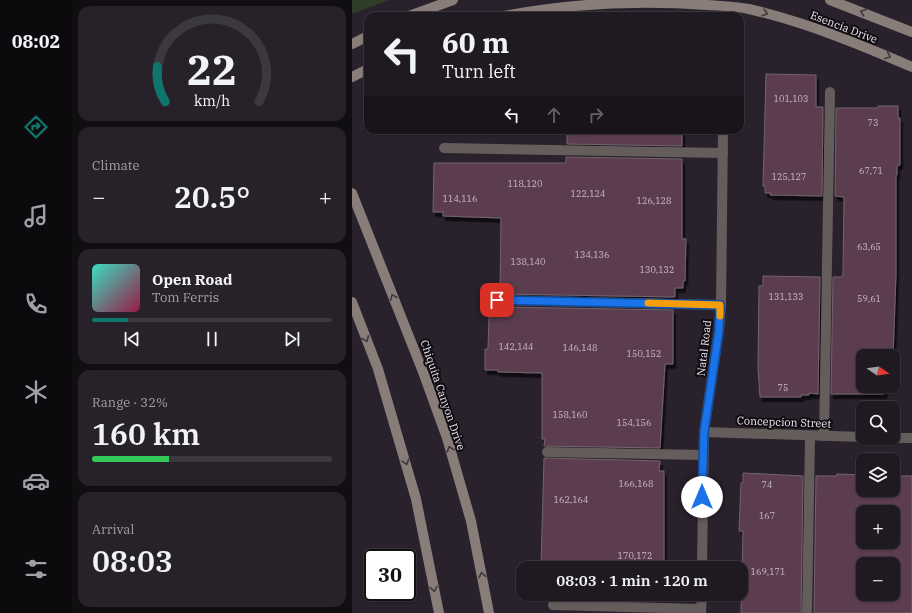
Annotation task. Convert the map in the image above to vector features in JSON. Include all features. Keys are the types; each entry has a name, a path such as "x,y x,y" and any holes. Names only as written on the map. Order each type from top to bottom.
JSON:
{"main road":[{"path":"420,12 453,0"},
{"name":"Esencia Drive","path":"523,12 594,2 646,0 748,8 804,24 848,40 912,67"},
{"name":"Esencia Drive","path":"830,0 912,32"},
{"path":"352,44 364,38"},
{"path":"352,77 364,71"},
{"name":"Chiquita Canyon Drive","path":"352,193 424,372 447,438 471,521 489,613"},
{"path":"352,302 378,369 416,498 438,613"}],"street":[{"path":"824,436 830,92"},
{"name":"Natal Road","path":"702,561 702,455 719,330 723,134"},
{"path":"444,148 723,153"},
{"path":"497,300 720,305"},
{"name":"Concepcion Street","path":"704,432 856,437"},
{"path":"807,613 810,436"},
{"path":"900,438 912,438"},
{"path":"547,452 702,455"},
{"path":"553,605 701,611 702,601"}],"green space":[{"path":"352,0 389,0 352,14"}],"building":[{"path":"766,74 816,75 816,107 823,107 822,196 770,195 771,193 765,193 765,186 763,186"},
{"path":"878,106 898,106 898,118 900,118 900,165 897,166 896,175 896,274 893,349 856,349 856,393 884,394 831,394 833,277 842,277 843,273 844,197 835,196 836,108 878,108"},
{"path":"567,134 682,134 682,146 567,144"},
{"path":"566,157 682,159 682,239 686,239 685,281 683,281 683,288 675,288 675,297 500,294 501,218 443,216 443,212 433,212 434,163 566,163"},
{"path":"763,276 820,277 818,394 809,393 809,395 801,395 801,397 760,397 758,368 759,286 763,286"},
{"path":"499,307 673,310 673,364 665,364 660,448 544,446 545,439 542,439 542,373 498,372 498,370 485,370 485,349 488,349 489,316 499,316"},
{"path":"544,458 660,461 659,471 664,471 664,561 541,561"},
{"path":"743,473 803,476 801,613 741,613 741,601 748,601 748,561 742,561 743,531 739,531 741,483 743,483"},
{"path":"837,474 856,475 856,497 900,497 900,476 912,476 912,613 814,613 816,476 837,476"}],"slow traffic":[{"path":"648,303 720,305 720,316"}],"route":[{"path":"497,300 720,305 719,330 704,432 702,455 702,497"}]}
